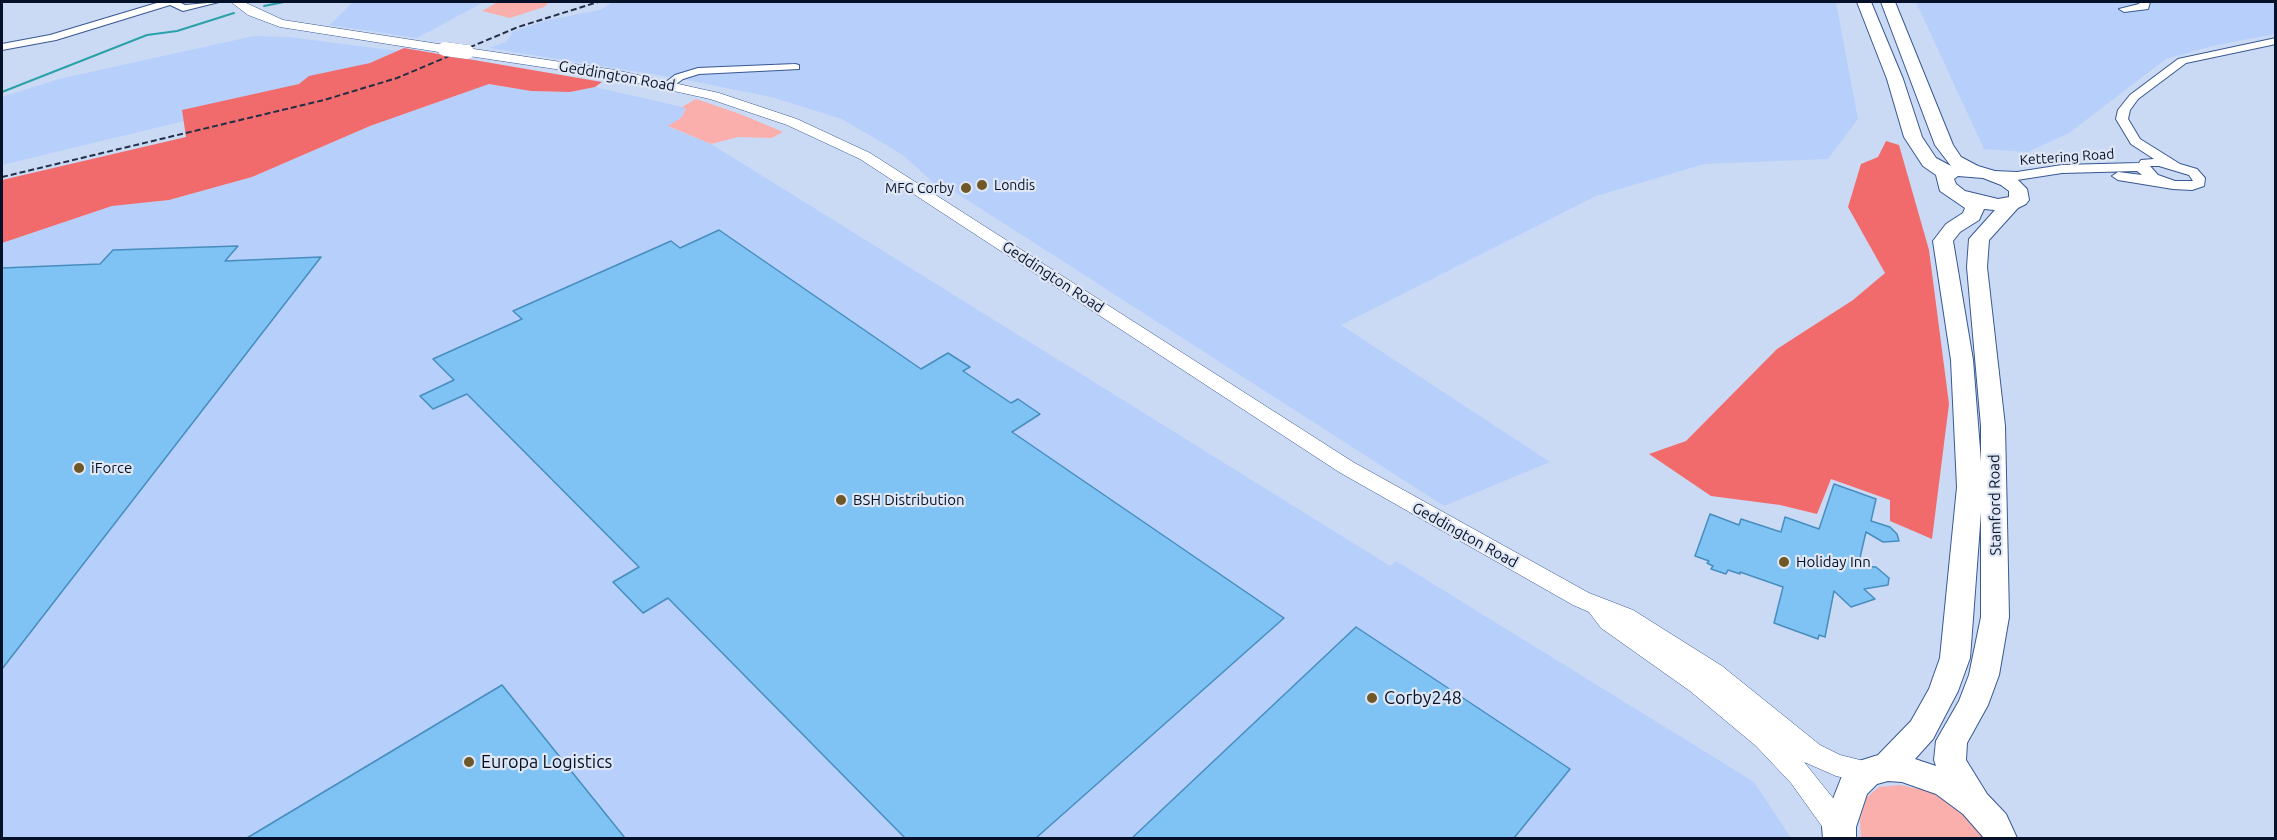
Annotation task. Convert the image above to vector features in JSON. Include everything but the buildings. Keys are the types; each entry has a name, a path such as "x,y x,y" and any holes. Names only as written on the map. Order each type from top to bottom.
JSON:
{"highway":[{"path":"1864,2 1895,79 1913,137 1929,162 1946,174"},
{"path":"1888,2 1944,146 1955,161 1971,170"},
{"path":"1959,170 1971,170 1994,175 2014,185 2016,198 1989,204 1965,198 1947,187 1943,180 1946,174 1959,170"},
{"name":"Stamford Road","path":"1877,770 1922,729 1943,691 1954,658 1970,488 1962,360 1943,241 1953,228 1972,216 1975,207 1965,198"},
{"name":"Stamford Road","path":"1974,804 1955,774 1950,760 1952,741 1973,705 1984,675 1995,617 1993,426 1977,267 1978,248 1979,238 2016,198"},
{"path":"1840,833 1853,786 1877,770 1902,768 1928,775 1947,784 1974,804 1994,825 2001,838"}],"main road":[{"name":"Geddington Road","path":"237,2 252,12 280,23 668,85 756,109 818,133 865,156 1346,467 1598,608 1626,616 1713,673 1811,753 1836,765 1877,770"},
{"name":"Geddington Road","path":"1598,608 1609,622 1700,684 1765,738 1800,775 1840,833"}],"street":[{"path":"2,47 52,38 171,2 183,8 214,2"},
{"path":"2124,9 2144,7 2145,2"},
{"name":"Kettering Road","path":"2159,181 2148,175 2145,160 2122,119 2124,110 2134,97 2182,61 2225,50 2276,41"},
{"path":"668,85 679,77 698,71 795,67"},
{"name":"Kettering Road","path":"1994,175 2017,176 2145,160 2174,164 2193,172 2199,178 2199,183 2180,186 2116,176 2071,175 2026,184 2016,198"}],"shaded area":[{"path":"353,2 484,2 417,38 330,25"},
{"path":"498,2 549,2 544,7 510,18 482,11"},
{"path":"613,2 1836,2 1858,119 1828,159 1704,164 1596,196 1341,325 1550,462 1444,506 941,183 936,185 903,155 842,119 771,97 682,79 489,48 506,42 514,31 548,20 600,10"},
{"path":"1916,2 2275,2 2275,34 2212,46 2166,59 2069,133 2028,152 1984,149"},
{"path":"254,36 288,37 422,54 337,84 2,165 2,97 59,79"},
{"path":"404,48 602,82 595,87 570,92 531,91 489,84 370,126 252,177 169,200 112,206 2,243 2,180 186,137 182,110 299,84 309,76 370,63"},
{"path":"489,84 531,91 570,92 595,87 686,109 681,118 669,127 711,144 1390,566 1396,561 1754,782 1791,838 2,838 2,243 112,206 169,200 252,177 370,126"},
{"path":"696,99 783,132 772,138 738,137 711,144 668,126 681,118 686,109 682,107"},
{"path":"1886,141 1899,145 1929,250 1949,404 1932,539 1890,521 1890,500 1831,479 1817,514 1780,505 1711,496 1649,454 1686,441 1777,349 1853,300 1885,273 1848,207 1861,164 1878,157"},
{"path":"1900,785 1928,791 1955,805 1983,838 1861,838 1860,819 1866,798 1879,787"}],"waterway":[{"path":"264,6 284,2"},
{"path":"2,92 147,35 177,31 234,13"}],"railway":[{"path":"2,177 324,100 397,78 518,27 598,2"}],"place":[{"name":"Londis","path":"982,185"},
{"name":"MFG Corby","path":"966,188"},
{"name":"iForce","path":"79,468"},
{"name":"BSH Distribution","path":"841,500"},
{"name":"Holiday Inn","path":"1784,562"},
{"name":"Corby248","path":"1372,698"},
{"name":"Europa Logistics","path":"469,762"}]}
